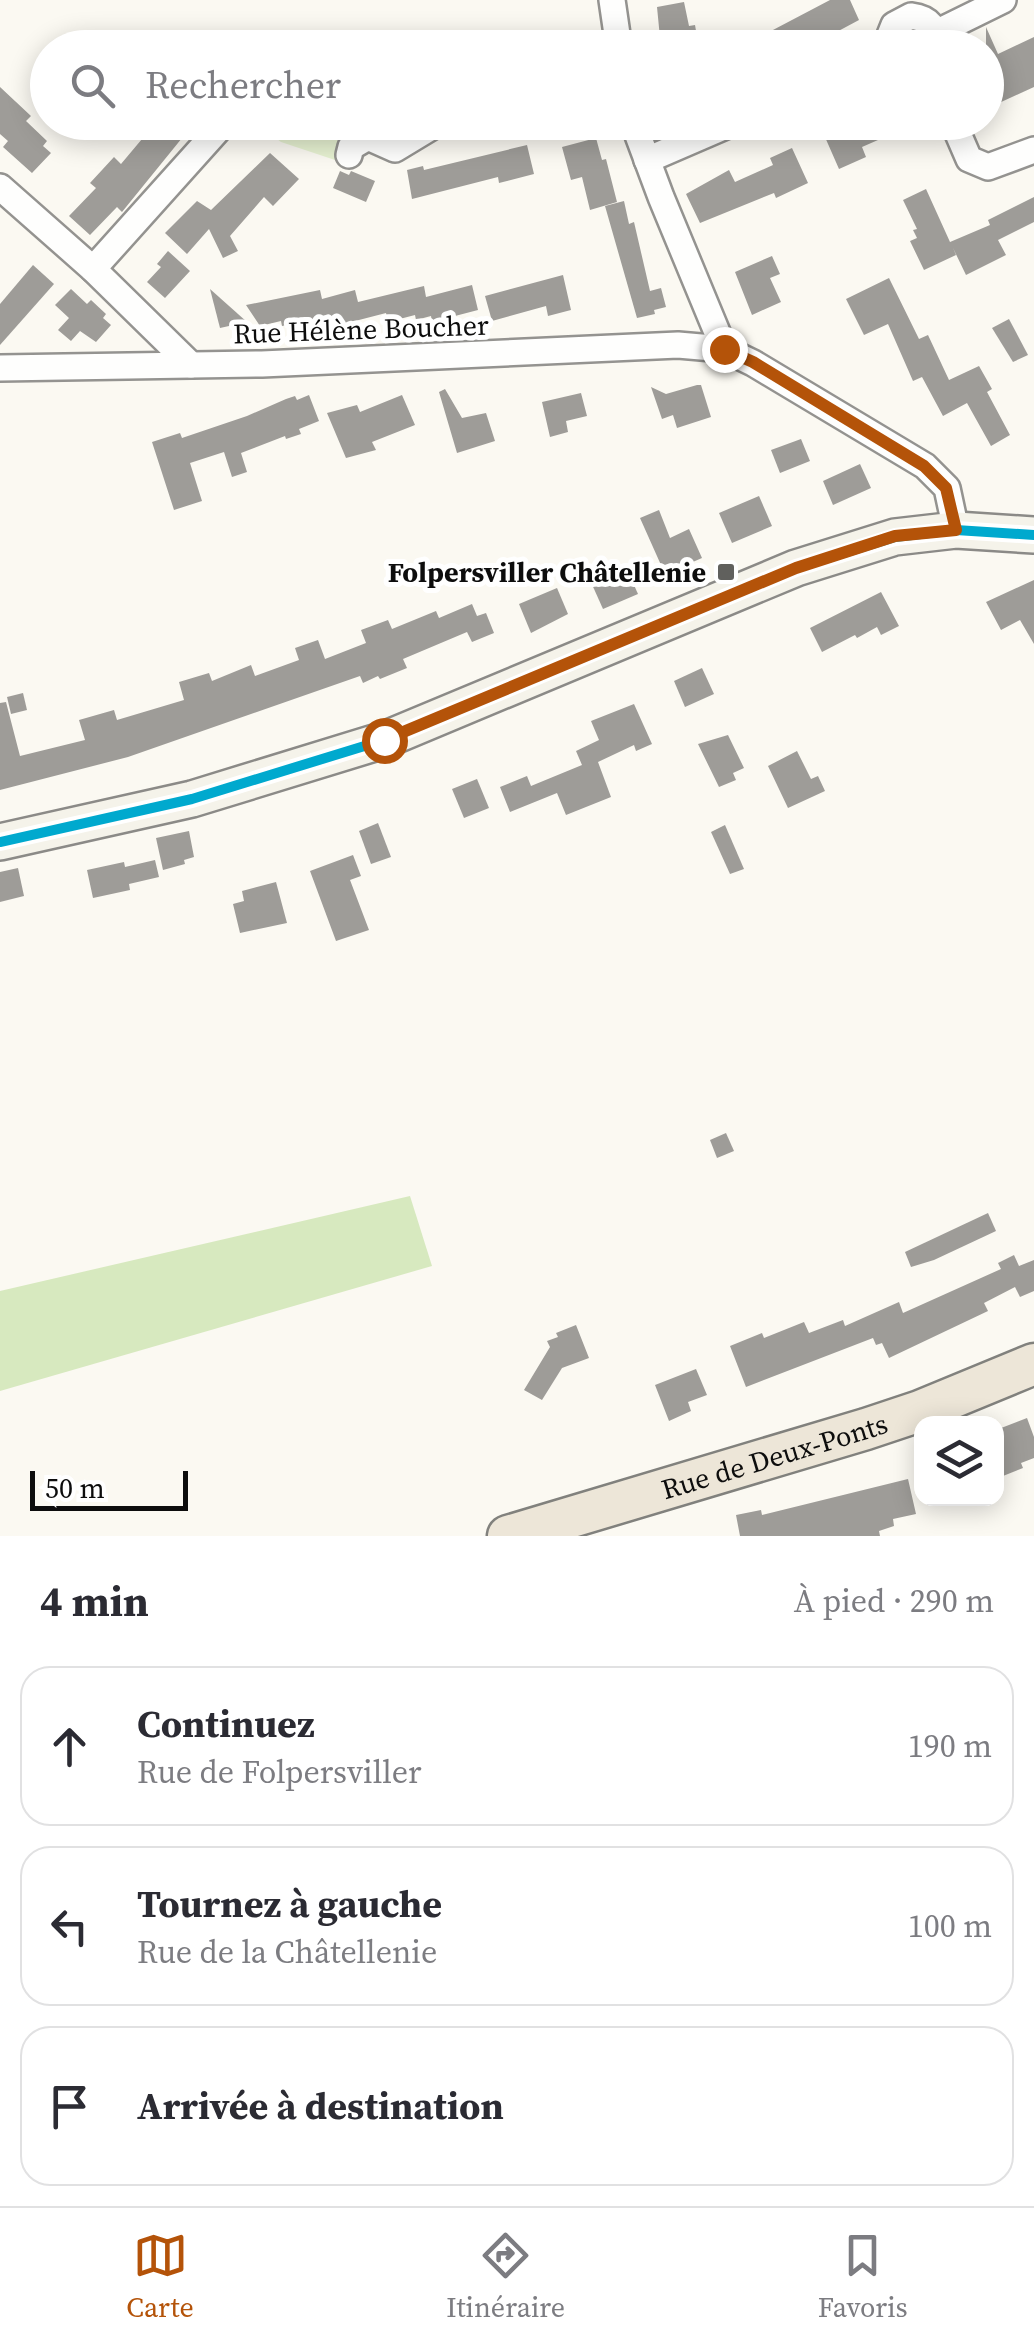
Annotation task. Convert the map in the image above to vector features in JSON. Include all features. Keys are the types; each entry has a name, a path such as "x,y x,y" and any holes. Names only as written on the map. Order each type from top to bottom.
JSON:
{"main road":[{"name":"Rue de Deux-Ponts","path":"508,1536 884,1423 1034,1364"}],"street":[{"path":"612,0 616,30"},
{"path":"953,30 1003,0"},
{"path":"896,10 920,17 929,30"},
{"path":"93,269 209,140"},
{"path":"354,148 365,140"},
{"path":"373,140 395,149 410,140"},
{"path":"639,140 724,349 753,362 924,466 946,488 956,530"},
{"path":"646,160 693,140"},
{"path":"960,140 968,159 988,167 1034,150"},
{"path":"0,187 93,269 191,366"},
{"name":"Rue Hélène Boucher","path":"0,368 191,366 678,345 724,349"},
{"path":"0,842 192,799 344,754 426,724 796,568 895,536 956,530 1034,535"}],"path":[{"path":"351,140 354,148"}],"green space":[{"path":"278,140 348,140 338,161"},
{"path":"410,1196 432,1266 0,1391 0,1291"}],"building":[{"path":"830,0 850,0 859,20 840,30 773,30"},
{"path":"684,2 689,26 695,25 696,30 659,30 657,7"},
{"path":"1034,37 1034,87 1004,101 1004,51"},
{"path":"0,87 30,115 26,121 30,125 30,140 46,140 43,146 51,153 32,173 3,147 8,141 0,134"},
{"path":"141,140 180,140 122,212 117,207 90,235 69,216 96,188 90,183 114,157 121,164"},
{"path":"597,140 602,160 606,159 617,202 590,210 582,177 571,180 562,147"},
{"path":"826,140 878,140 862,147 866,157 839,169"},
{"path":"527,145 534,174 499,183 498,177 412,199 407,170 423,166 424,170"},
{"path":"792,148 808,183 700,223 686,194 729,170 735,182 773,165 770,158"},
{"path":"270,153 299,179 273,206 264,197 230,236 238,251 223,258 209,229 187,254 165,233 197,201 211,210"},
{"path":"340,171 349,175 351,171 375,181 366,202 333,188"},
{"path":"926,189 950,242 990,225 988,220 1034,197 1034,222 998,240 1006,255 966,275 953,248 956,255 924,270 910,241 917,238 913,230 917,229 903,200"},
{"path":"624,201 629,224 634,222 650,291 661,288 666,307 637,318 605,206"},
{"path":"168,251 190,271 165,298 147,282 161,267 157,264"},
{"path":"772,256 780,274 770,278 781,302 752,315 735,272"},
{"path":"33,265 54,284 0,345 0,304"},
{"path":"563,275 571,310 548,316 546,306 492,321 485,296"},
{"path":"889,278 919,339 928,335 949,380 979,366 992,389 987,392 1010,435 991,446 967,403 943,416 922,377 913,381 888,324 864,335 846,299"},
{"path":"472,285 478,310 432,322 431,316 416,320 415,315 388,322 386,313 328,328 325,317 282,326 281,321 260,326 246,305 320,290 322,299 355,290 358,302 424,286 426,297"},
{"path":"71,289 106,314 103,318 111,325 96,342 80,331 71,341 58,330 69,318 55,305"},
{"path":"210,289 247,322 220,328"},
{"path":"1009,319 1028,355 1013,362 992,328"},
{"path":"701,385 711,417 677,428 673,415 662,419 651,387 666,394"},
{"path":"445,389 462,418 486,413 495,441 457,453 439,392"},
{"path":"581,393 587,416 566,421 568,432 550,437 542,402"},
{"path":"309,395 319,421 299,429 301,434 241,453 247,472 232,477 224,452 190,463 202,501 174,510 152,442 180,433 182,438 286,399"},
{"path":"402,395 415,425 372,442 376,450 346,458 327,413 357,405 360,412"},
{"path":"801,439 810,461 780,473 771,450"},
{"path":"860,464 871,488 833,505 823,481"},
{"path":"759,496 772,526 732,543 719,513"},
{"path":"659,510 670,538 689,529 702,558 665,574 640,518"},
{"path":"625,565 638,594 603,609 590,580"},
{"path":"1034,580 1034,644 1020,620 1001,630 986,602"},
{"path":"557,588 568,614 531,633 519,604"},
{"path":"881,592 899,626 881,635 877,627 822,652 810,628"},
{"path":"472,604 477,616 486,613 494,633 472,642 467,632 403,659 407,668 380,679 378,676 363,683 360,676 128,757 0,790 0,703 6,702 20,756 85,740 79,720 114,710 117,720 184,700 179,682 209,673 212,681 251,665 255,676 299,660 295,648 318,640 325,659 366,643 361,630 388,620 392,629 436,611 439,618"},
{"path":"702,668 714,694 685,707 674,681"},
{"path":"23,693 27,710 11,714 7,697"},
{"path":"634,704 652,744 636,751 634,745 598,762 611,797 566,815 557,793 510,812 500,787 527,776 531,786 582,765 576,751 599,740 591,721"},
{"path":"728,735 744,768 733,773 736,780 719,787 698,744"},
{"path":"797,751 811,779 818,776 825,791 788,808 768,766"},
{"path":"477,779 489,808 464,818 452,789"},
{"path":"378,823 391,857 371,864 359,831"},
{"path":"725,825 744,869 730,874 711,832"},
{"path":"189,831 194,857 163,870 156,838"},
{"path":"353,855 361,876 350,880 369,930 336,941 310,871"},
{"path":"155,860 159,877 129,884 130,890 93,898 87,870"},
{"path":"18,868 24,896 0,902 0,872"},
{"path":"276,882 287,923 240,933 233,904 244,901 242,891"},
{"path":"726,1133 734,1151 717,1158 710,1140"},
{"path":"988,1213 996,1231 911,1267 905,1252"},
{"path":"1014,1255 1019,1266 1034,1260 1034,1291 1020,1297 1015,1287 984,1303 988,1311 889,1358 882,1343 876,1345 873,1338 746,1387 730,1346 804,1322 809,1333 843,1320 845,1326 899,1302 903,1313 1001,1269 998,1263"},
{"path":"576,1325 589,1358 562,1368 542,1400 524,1390 550,1347 547,1341"},
{"path":"696,1369 707,1395 688,1402 691,1411 669,1421 655,1385"},
{"path":"1027,1418 1034,1437 1034,1458 1021,1463 1023,1468 1004,1476 1004,1427"},
{"path":"908,1479 916,1514 893,1519 894,1526 879,1531 880,1536 740,1536 736,1515 761,1510 762,1515"}],"transit line":[{"path":"0,842 192,799 384,740 796,568 895,537 956,530 1034,535"}],"place":[{"name":"Folpersviller Châtellenie","path":"726,572"}],"route":[{"path":"384,740 796,568 895,536 956,530 946,488 924,466 753,362 724,349"}]}
